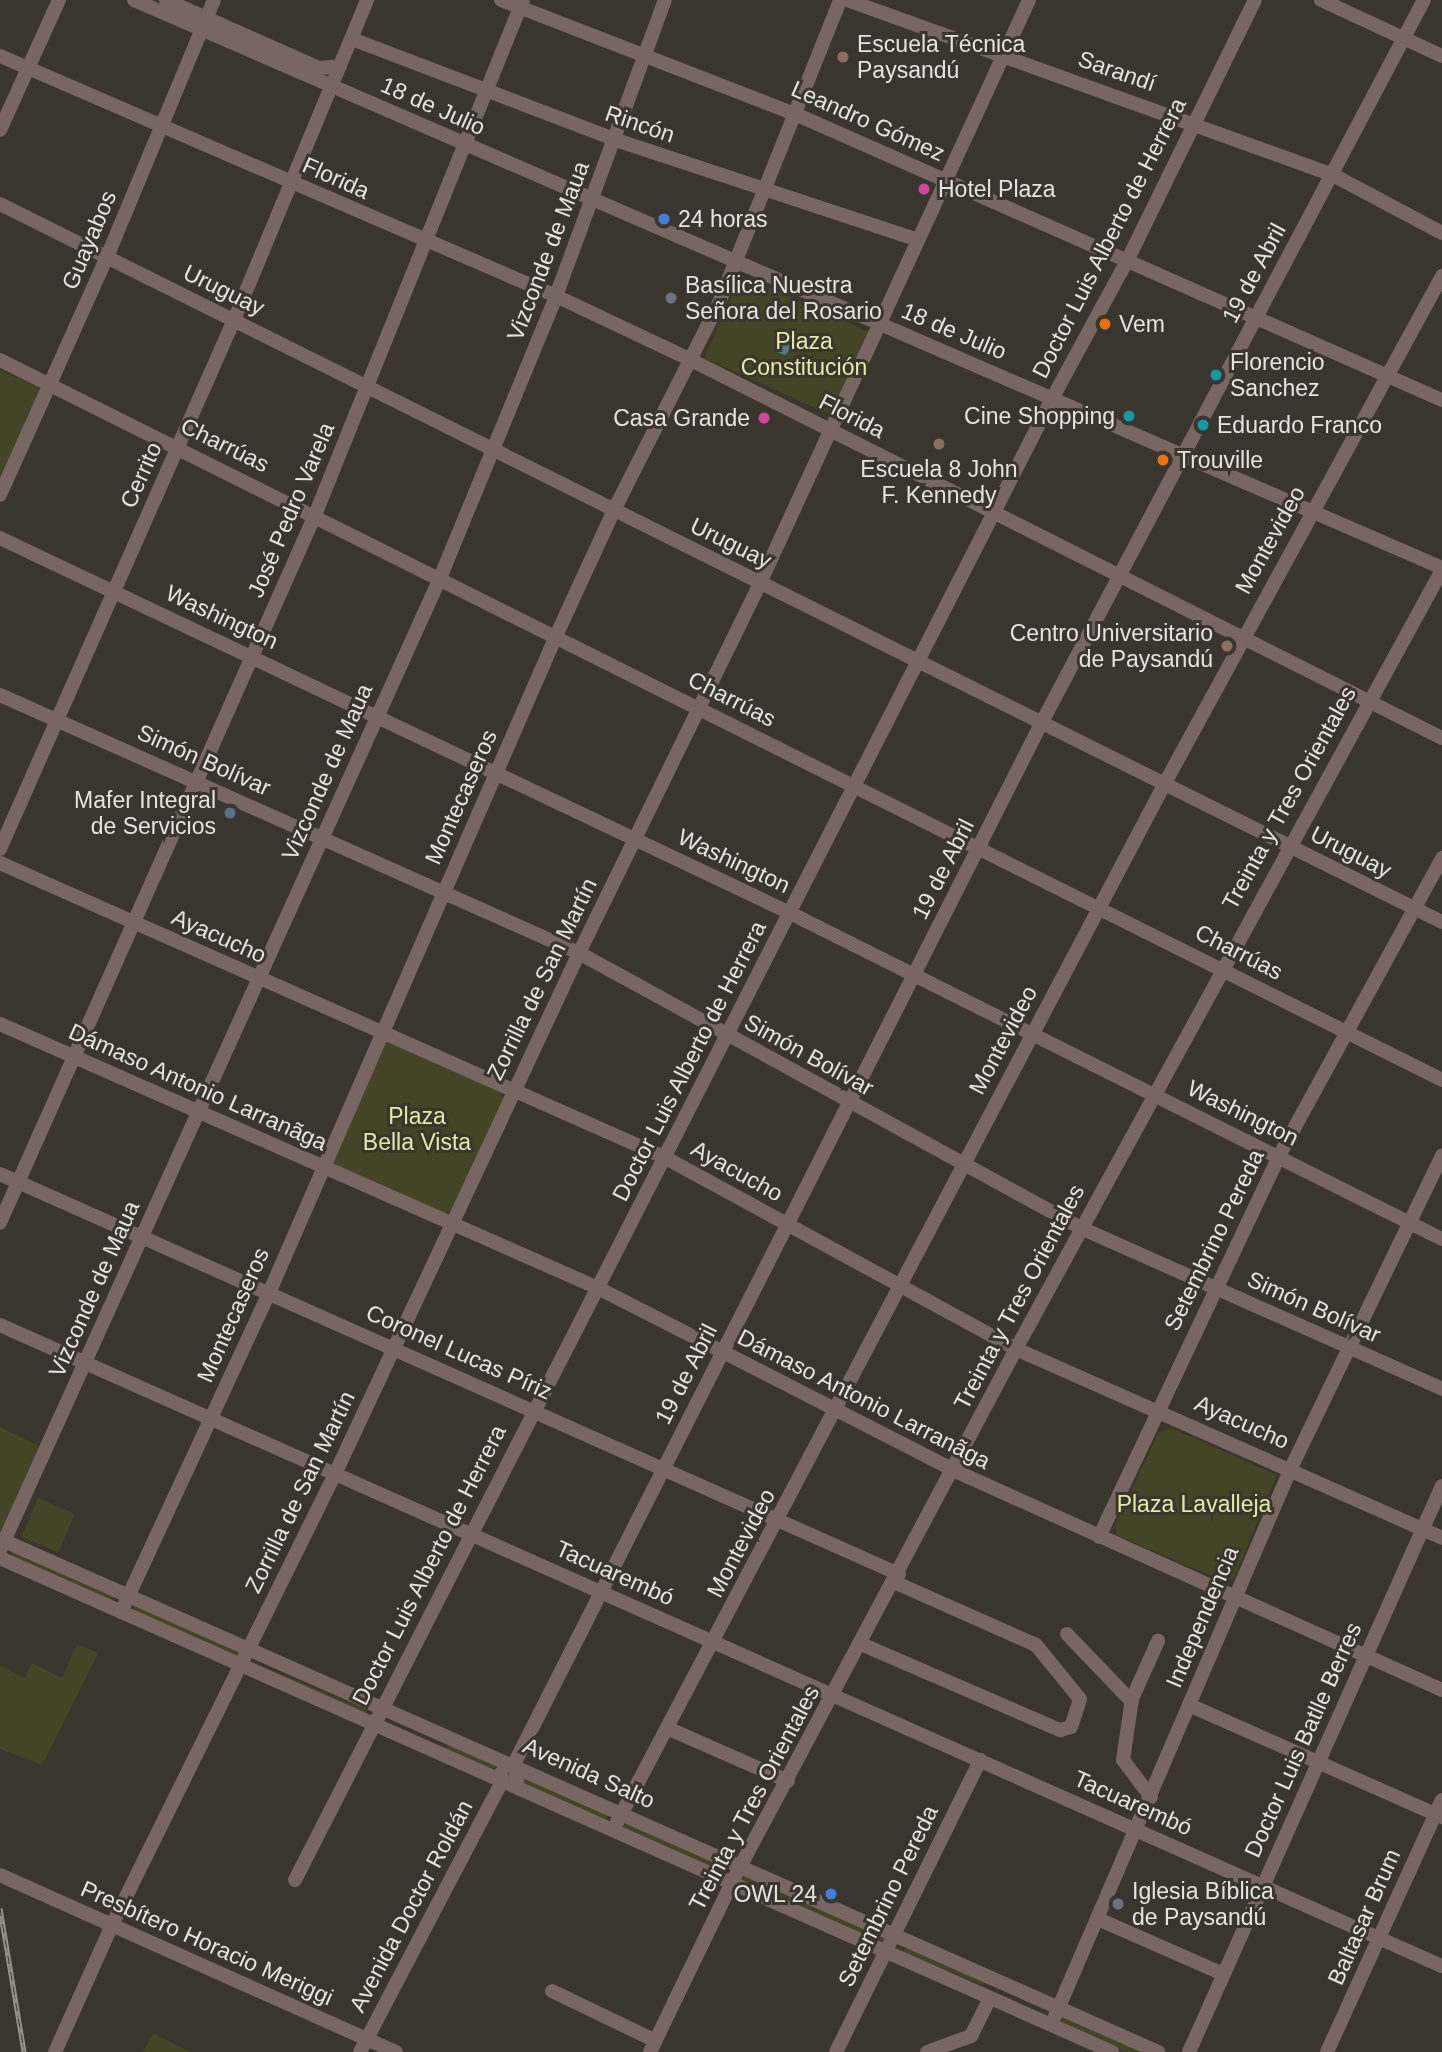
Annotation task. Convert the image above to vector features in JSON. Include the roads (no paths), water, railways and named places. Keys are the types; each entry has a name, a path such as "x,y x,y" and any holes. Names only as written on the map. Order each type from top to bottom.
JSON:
{"street":[{"path":"0,130 59,0"},
{"path":"134,0 204,23 319,68 340,66"},
{"path":"166,0 204,23"},
{"name":"Guayabos","path":"0,495 107,257 214,0"},
{"name":"Cerrito","path":"0,849 234,320 367,0"},
{"name":"Leandro Gómez","path":"501,0 522,4 793,113 1128,258 1442,400"},
{"name":"Vizconde de Maua","path":"1,1543 440,578 556,296 616,140 665,0"},
{"name":"Montecaseros","path":"121,1612 269,1293 556,636 614,510 689,359 703,338 840,0"},
{"name":"Sarandí","path":"847,0 1194,122 1333,175 1442,233"},
{"name":"Zorrilla de San Martín","path":"55,2052 112,1925 335,1474 579,953 697,707 760,583 882,325 945,180 1029,0"},
{"name":"Doctor Luis Alberto de Herrera","path":"295,1880 469,1533 598,1288 995,514 1052,397 1128,258 1255,0"},
{"path":"1321,0 1442,56"},
{"name":"19 de Abril","path":"514,1763 1042,722 1185,457 1256,316 1424,0"},
{"name":"José Pedro Varela","path":"0,1223 314,515 522,4"},
{"name":"18 de Julio","path":"204,23 331,86 466,146 1052,397 1442,569"},
{"name":"Rincón","path":"352,39 616,140 918,240"},
{"name":"Florida","path":"0,56 161,129 556,296 689,359 1442,738"},
{"name":"Uruguay","path":"0,204 1442,922"},
{"name":"Montevideo","path":"613,1830 780,1519 1165,783 1442,276"},
{"name":"Charrúas","path":"0,360 1442,1080"},
{"name":"Washington","path":"0,538 790,913 1442,1239"},
{"name":"Treinta y Tres Orientales","path":"653,2047 732,1882 862,1644 1016,1349 1221,968 1442,569"},
{"name":"Simón Bolívar","path":"0,695 579,953 963,1166 1081,1228 1442,1389"},
{"name":"Setembrino Pereda","path":"1099,1537 1214,1288 1279,1156 1442,858"},
{"name":"Ayacucho","path":"0,863 664,1157 900,1289 1016,1349 1291,1468 1442,1538"},
{"name":"Dámaso Antonio Larranãga","path":"0,1024 598,1288 836,1412 953,1469 1442,1690"},
{"name":"Independencia","path":"1051,2025 1291,1468 1350,1348 1407,1221 1442,1156"},
{"name":"Coronel Lucas Píriz","path":"0,1174 780,1519 1037,1645 1080,1699 1071,1727 1060,1730 862,1644"},
{"name":"Tacuarembó","path":"0,1325 1442,1966"},
{"name":"Doctor Luis Batlle Berres","path":"1189,2052 1442,1486"},
{"name":"Avenida Salto","path":"1,1543 514,1763 893,1936 1158,2052"},
{"name":"Avenida Salto","path":"0,1558 1112,2052"},
{"path":"1067,1634 1132,1702"},
{"path":"1151,1797 1123,1760 1132,1702 1158,1641"},
{"path":"1189,1706 1317,1762 1440,1810"},
{"path":"667,1728 788,1781"},
{"path":"436,1753 446,1736"},
{"path":"499,1757 502,1781"},
{"name":"Setembrino Pereda","path":"836,2052 980,1760"},
{"path":"514,1763 518,1788"},
{"name":"Avenida Doctor Roldán","path":"363,2046 502,1781"},
{"name":"Baltasar Brum","path":"1327,2052 1440,1810"},
{"name":"Presbítero Horacio Meriggi","path":"0,1875 112,1925 363,2046 396,2052"},
{"path":"1098,1919 1223,1974"},
{"path":"927,2052 971,2036 1001,1983"},
{"path":"552,1991 653,2047"}],"water":[{"path":"783,334 795,344 785,355 777,352 774,344"}],"railway":[{"path":"0,1908 24,2052"}],"place":[{"name":"Escuela Técnica Paysandú","path":"843,57"},
{"name":"Hotel Plaza","path":"924,189"},
{"name":"24 horas","path":"664,219"},
{"name":"Basílica Nuestra Señora del Rosario","path":"671,298"},
{"name":"Vem","path":"1105,324"},
{"name":"Florencio Sanchez","path":"1216,375"},
{"name":"Cine Shopping","path":"1129,416"},
{"name":"Casa Grande","path":"764,418"},
{"name":"Eduardo Franco","path":"1203,425"},
{"name":"Escuela 8 John F. Kennedy","path":"939,444"},
{"name":"Trouville","path":"1163,460"},
{"name":"Centro Universitario de Paysandú","path":"1227,646"},
{"name":"Mafer Integral de Servicios","path":"230,813"},
{"name":"OWL 24","path":"831,1894"},
{"name":"Iglesia Bíblica de Paysandú","path":"1118,1904"}],"park label":[{"name":"Plaza Constitución","path":"804,354"},
{"name":"Plaza Bella Vista","path":"417,1129"},
{"name":"Plaza Lavalleja","path":"1194,1504"}]}
